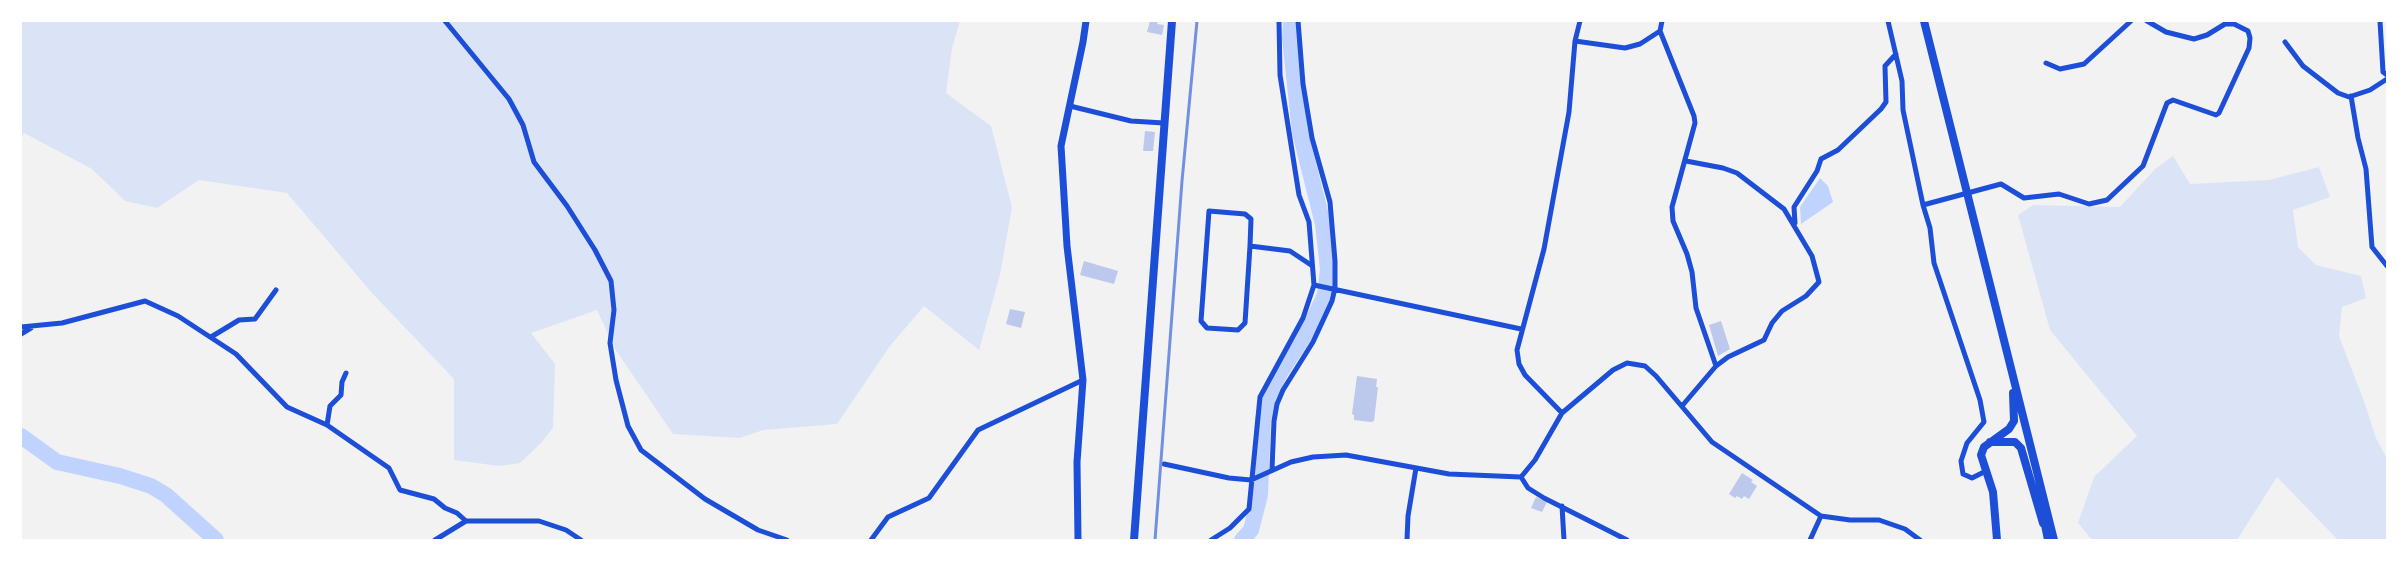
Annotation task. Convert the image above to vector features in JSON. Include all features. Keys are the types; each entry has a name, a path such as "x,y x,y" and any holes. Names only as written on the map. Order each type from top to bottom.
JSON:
{"main road":[{"path":"1078,540 1077,462 1083,380 1067,246 1061,146 1086,21"},
{"path":"1134,540 1172,21"},
{"path":"1920,21 2047,536"},
{"path":"1924,21 2054,540"},
{"path":"1997,540 1993,492 1981,455 1989,442 2008,429 2014,421 2013,393"},
{"path":"2028,431 2038,456 2059,540"},
{"path":"1989,442 2015,442 2021,448 2047,536"}],"street":[{"path":"445,21 487,69 509,99 523,125 534,162 567,206 595,250 611,281 614,310 610,343 616,380 628,426 641,450 705,499 758,530 787,540"},
{"path":"1211,540 1230,528 1248,509 1260,397 1303,318 1315,285 1311,265 1309,222 1299,195 1280,75 1279,21"},
{"path":"1270,470 1277,404 1283,390 1313,342 1332,301 1333,288 1330,202 1312,138 1303,84 1298,21"},
{"path":"1562,413 1525,375 1519,364 1517,350 1544,249 1569,112 1575,41 1580,21"},
{"path":"1662,21 1660,31 1695,123 1672,207 1673,221 1687,254 1692,272 1696,308 1716,366"},
{"path":"1888,21 1902,81 1903,110 1930,228 1934,263 1980,400 1984,422 1967,443 1961,461 1963,474 1972,478 1986,471"},
{"path":"2046,63 2060,69 2084,64 2131,21"},
{"path":"1923,205 2001,184 2024,198 2059,194 2089,204 2107,200 2144,166 2167,103 2173,100 2216,115 2219,113 2249,48 2248,31 2234,24 2225,24 2207,35 2194,39 2166,32 2147,21"},
{"path":"2285,42 2303,66 2338,93 2351,96 2370,90 2387,77 2383,72 2380,21"},
{"path":"1575,41 1625,48 1641,44 1660,31"},
{"path":"1795,225 1794,207 1817,171 1821,159 1838,150 1886,102 1885,66 1896,54"},
{"path":"2351,96 2366,169 2372,247 2387,266"},
{"path":"1070,106 1131,121 1164,123"},
{"path":"1682,406 1716,366 1728,357 1764,340 1772,323 1782,311 1806,296 1820,282 1812,256 1784,210 1737,174 1723,168 1686,161"},
{"path":"1209,211 1245,214 1251,219 1250,246 1245,322 1238,330 1208,328 1202,321 1209,211"},
{"path":"1250,246 1290,251 1311,265"},
{"path":"1315,285 1521,329"},
{"path":"211,338 239,320 255,319 276,290"},
{"path":"21,327 62,323 145,301 178,316 236,354 287,407 327,425 389,468 400,490 434,499 466,521 539,521 566,530 581,540"},
{"path":"21,334 33,327"},
{"path":"1521,477 1535,460 1562,413 1613,370 1628,363 1645,366 1656,376 1712,442 1821,516 1850,520 1879,520 1905,530 1920,540"},
{"path":"327,425 330,406 341,395 342,382 346,373"},
{"path":"870,540 888,517 929,498 978,430 1083,380"},
{"path":"1164,464 1229,478 1253,479 1270,470 1313,457 1346,455 1449,474 1521,477"},
{"path":"1407,540 1408,516 1416,468"},
{"path":"1521,477 1528,488 1544,498 1627,540"},
{"path":"1562,506 1564,540"},
{"path":"1810,540 1821,516"},
{"path":"435,540 460,527 466,521"}],"shaded area":[{"path":"21,21 960,21 952,48 946,93 991,126 1012,207 1000,275 979,350 924,306 890,346 837,424 763,430 740,438 673,434 615,349 597,310 531,333 555,364 553,428 541,443 520,463 499,466 454,460 454,379 372,293 287,193 199,180 157,208 125,201 92,169 24,133 21,139"},
{"path":"2173,156 2190,184 2269,180 2319,167 2330,197 2293,210 2298,247 2316,265 2361,276 2366,298 2342,307 2339,336 2376,438 2387,459 2387,540 2338,540 2277,477 2237,540 2092,540 2078,523 2094,477 2137,436 2050,330 2018,215 2033,205 2120,207 2155,169"}],"water":[{"path":"1820,178 1828,186 1833,202 1801,224 1800,207"}],"building":[{"path":"1150,21 1158,21 1157,24 1164,25 1162,35 1147,32"},
{"path":"1145,131 1155,132 1153,151 1143,151"},
{"path":"1084,261 1118,271 1114,284 1080,275"},
{"path":"1010,309 1025,312 1021,328 1006,324"},
{"path":"1721,321 1730,349 1718,356 1709,325"},
{"path":"1357,376 1377,379 1374,421 1354,420 1352,414"},
{"path":"1742,473 1753,480 1751,482 1757,486 1749,499 1744,496 1742,499 1737,496 1735,498 1729,494"},
{"path":"1536,497 1547,502 1542,512 1531,508"}],"waterway":[{"path":"1242,540 1251,530 1260,495 1263,420 1268,397 1280,373 1310,327 1325,295 1328,269 1323,224 1300,132 1290,38 1291,21"},
{"path":"21,436 57,462 120,476 151,486 166,495 216,540"}],"railway":[{"path":"1155,540 1182,181 1197,21"}]}
